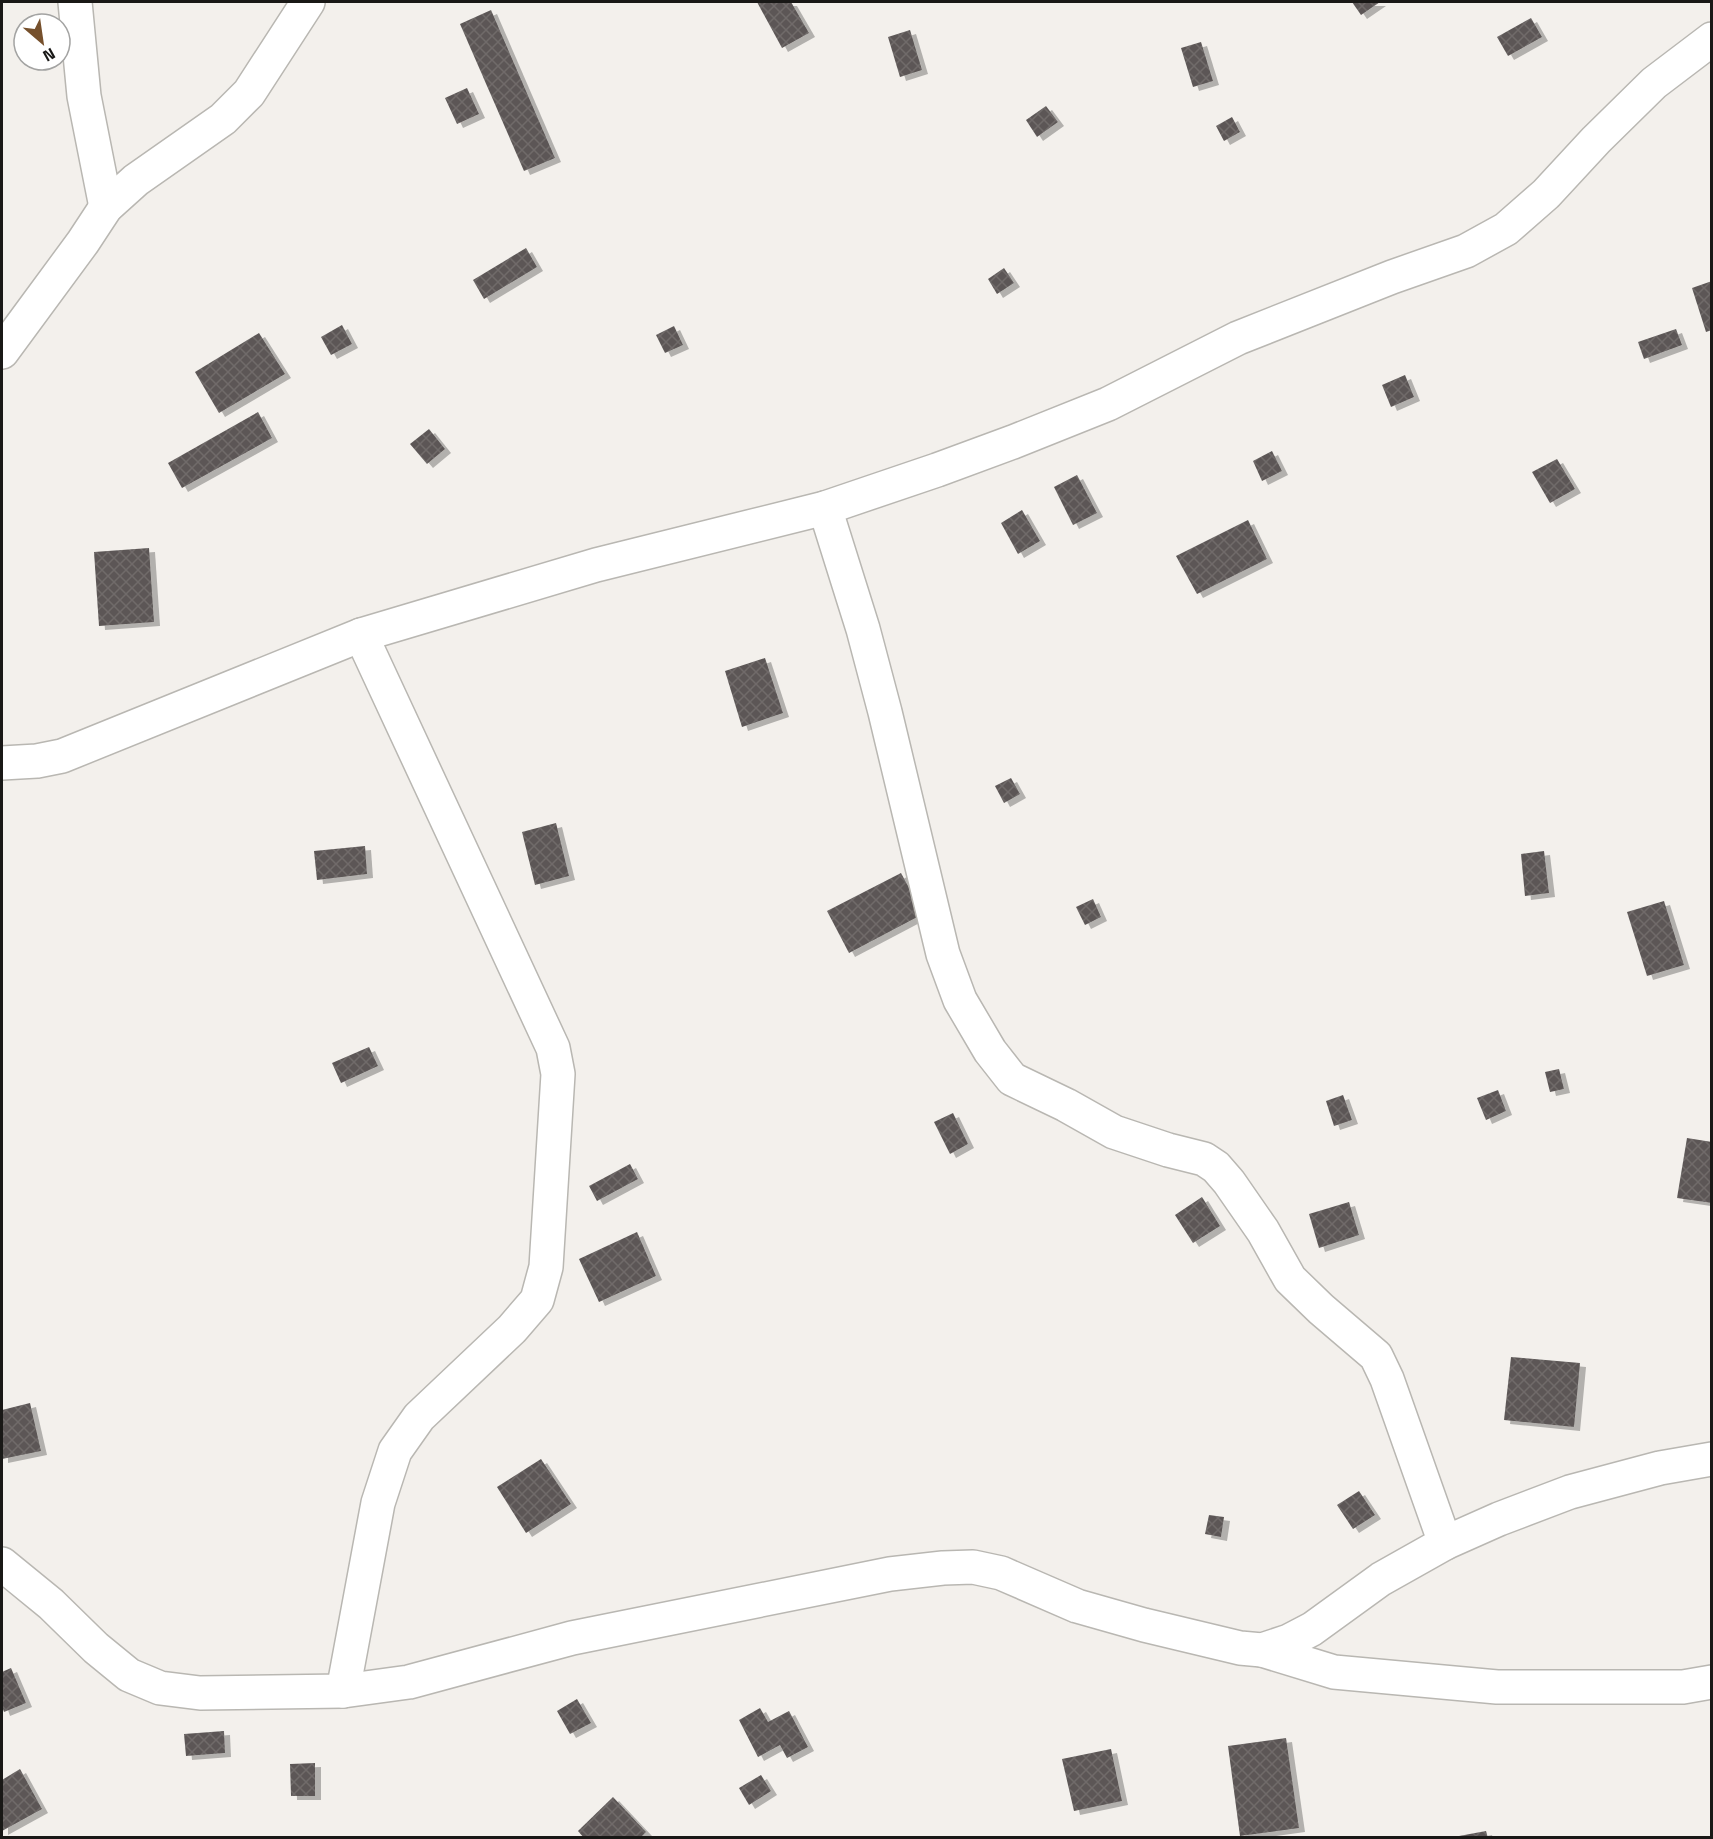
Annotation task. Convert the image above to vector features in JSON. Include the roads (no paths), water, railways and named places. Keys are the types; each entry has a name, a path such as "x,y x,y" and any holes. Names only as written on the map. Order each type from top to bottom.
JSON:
{"street":[{"path":"75,2 84,96 106,207"},
{"path":"2,352 106,207 136,180 223,119 249,93 308,2"},
{"path":"2,763 37,761 62,756 361,635 596,565 825,508 992,450 1108,404 1238,338 1392,277 1466,251 1506,229 1546,194 1596,140 1654,83 1712,39"},
{"path":"825,508 869,650 943,954 960,1000 990,1051 1012,1079 1066,1105 1114,1132 1204,1159 1216,1167 1263,1231 1290,1279 1376,1356 1387,1379 1445,1542"},
{"path":"343,1691 378,1503 395,1451 419,1417 512,1329 537,1300 546,1267 558,1074 553,1048 361,635"},
{"path":"1262,1650 1289,1641 1312,1629 1381,1579 1445,1542 1570,1492 1660,1468 1712,1459"},
{"path":"2,1564 51,1604 96,1648 129,1675 160,1688 200,1693 343,1691 409,1682 572,1638 690,1613 890,1574 973,1567 1001,1574 1077,1606 1240,1648 1262,1650 1334,1672 1497,1687 1683,1687 1712,1682"}]}
